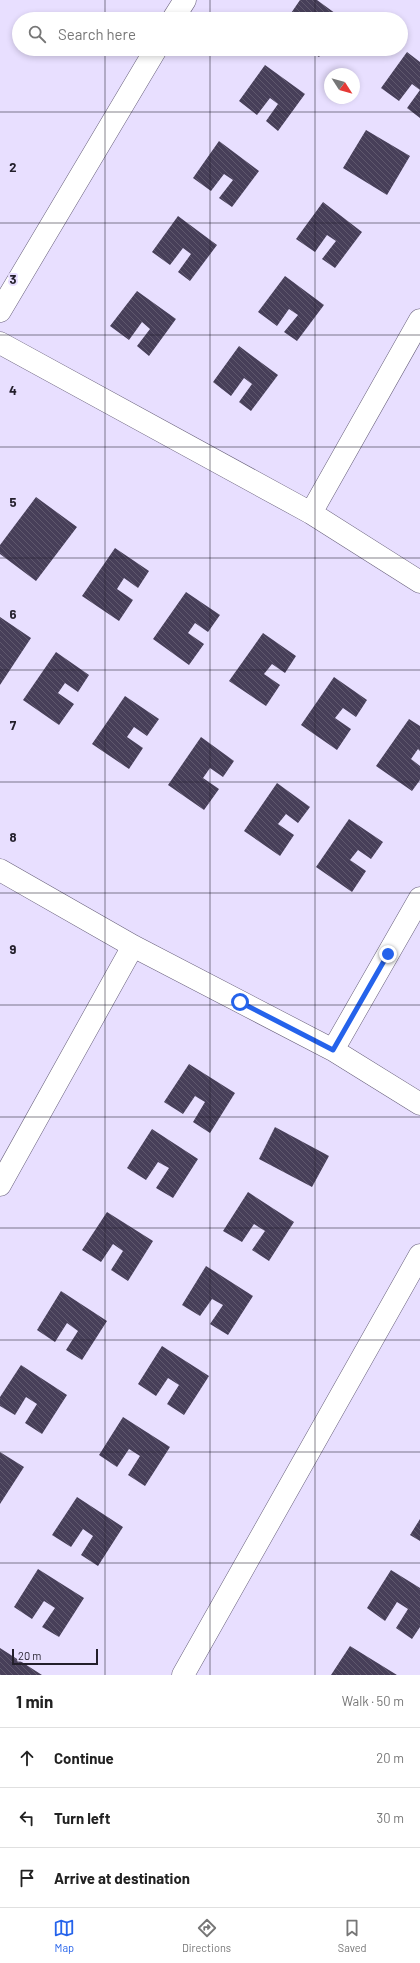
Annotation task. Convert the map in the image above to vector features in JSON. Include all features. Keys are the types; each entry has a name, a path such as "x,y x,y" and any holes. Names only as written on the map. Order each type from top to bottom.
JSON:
{"street":[{"path":"177,12 185,0"},
{"path":"0,311 152,56"},
{"path":"311,513 420,320"},
{"path":"0,343 311,513 420,582"},
{"path":"0,870 133,946 333,1050 420,1104"},
{"path":"333,1050 420,898"},
{"path":"0,1185 133,946"},
{"path":"183,1675 420,1255"}],"building":[{"path":"300,0 317,0 333,12 292,12"},
{"path":"408,53 420,62 420,90 412,84 399,101 381,88 404,56 408,56"},
{"path":"265,65 305,94 278,131 266,121 278,104 270,98 257,115 239,101"},
{"path":"420,90 420,118 407,108"},
{"path":"366,130 410,156 387,195 343,168"},
{"path":"219,141 259,171 232,207 219,198 233,180 224,174 211,191 193,178"},
{"path":"323,202 362,232 335,268 322,259 336,241 327,235 315,252 296,239"},
{"path":"178,216 217,245 190,281 178,272 191,254 183,248 170,265 152,252"},
{"path":"285,276 324,305 297,341 284,332 298,315 289,309 277,326 258,312"},
{"path":"137,291 176,319 149,356 137,346 150,329 142,322 129,340 110,326"},
{"path":"239,346 278,375 251,411 239,402 252,384 244,378 231,396 213,382"},
{"path":"36,497 77,527 36,581 0,554 0,545"},
{"path":"115,548 149,571 138,588 124,578 117,589 133,600 119,621 82,596"},
{"path":"186,592 220,615 208,632 195,623 188,633 204,644 189,665 153,639"},
{"path":"0,617 31,638 0,685"},
{"path":"263,633 296,656 285,673 272,664 264,674 280,685 266,706 229,681"},
{"path":"56,652 89,675 78,692 65,683 58,693 74,704 59,725 23,700"},
{"path":"334,677 367,700 356,717 343,708 335,718 351,729 337,750 301,725"},
{"path":"125,696 159,719 147,736 134,727 127,737 143,748 129,769 92,744"},
{"path":"409,719 420,726 420,751 418,749 411,759 420,766 420,780 412,791 376,766"},
{"path":"201,737 234,761 223,777 210,768 203,778 219,789 204,810 168,785"},
{"path":"277,783 310,807 298,823 286,814 278,824 294,835 280,856 244,831"},
{"path":"349,819 383,842 371,859 358,850 350,860 366,871 352,892 316,867"},
{"path":"189,1064 235,1093 210,1133 193,1122 205,1102 195,1096 183,1114 164,1102"},
{"path":"275,1127 329,1156 312,1187 259,1159"},
{"path":"152,1129 198,1159 173,1198 156,1188 169,1168 158,1162 146,1180 127,1168"},
{"path":"248,1192 294,1222 269,1261 252,1250 265,1231 254,1224 242,1242 223,1231"},
{"path":"107,1212 153,1241 128,1281 111,1270 123,1251 113,1244 101,1262 82,1250"},
{"path":"206,1266 253,1296 228,1335 210,1324 223,1305 212,1299 200,1316 182,1305"},
{"path":"61,1291 107,1321 82,1360 66,1350 78,1331 67,1323 55,1342 37,1330"},
{"path":"162,1346 209,1376 184,1415 167,1404 179,1385 168,1378 156,1396 138,1384"},
{"path":"21,1365 67,1395 42,1434 25,1423 37,1404 26,1397 15,1415 0,1406 0,1397"},
{"path":"123,1417 170,1447 145,1486 128,1475 140,1456 129,1449 117,1467 99,1455"},
{"path":"0,1452 24,1467 0,1504"},
{"path":"77,1497 123,1527 98,1566 81,1555 93,1536 83,1529 71,1547 52,1535"},
{"path":"420,1519 420,1541 410,1535"},
{"path":"38,1569 84,1598 59,1637 42,1627 55,1608 44,1601 32,1619 14,1607"},
{"path":"391,1570 420,1588 420,1627 412,1639 396,1628 408,1609 397,1602 385,1621 367,1608"},
{"path":"350,1646 397,1675 331,1675"},
{"path":"0,1648 42,1675 0,1675"}],"route":[{"path":"240,1002 333,1050 388,954"}]}
